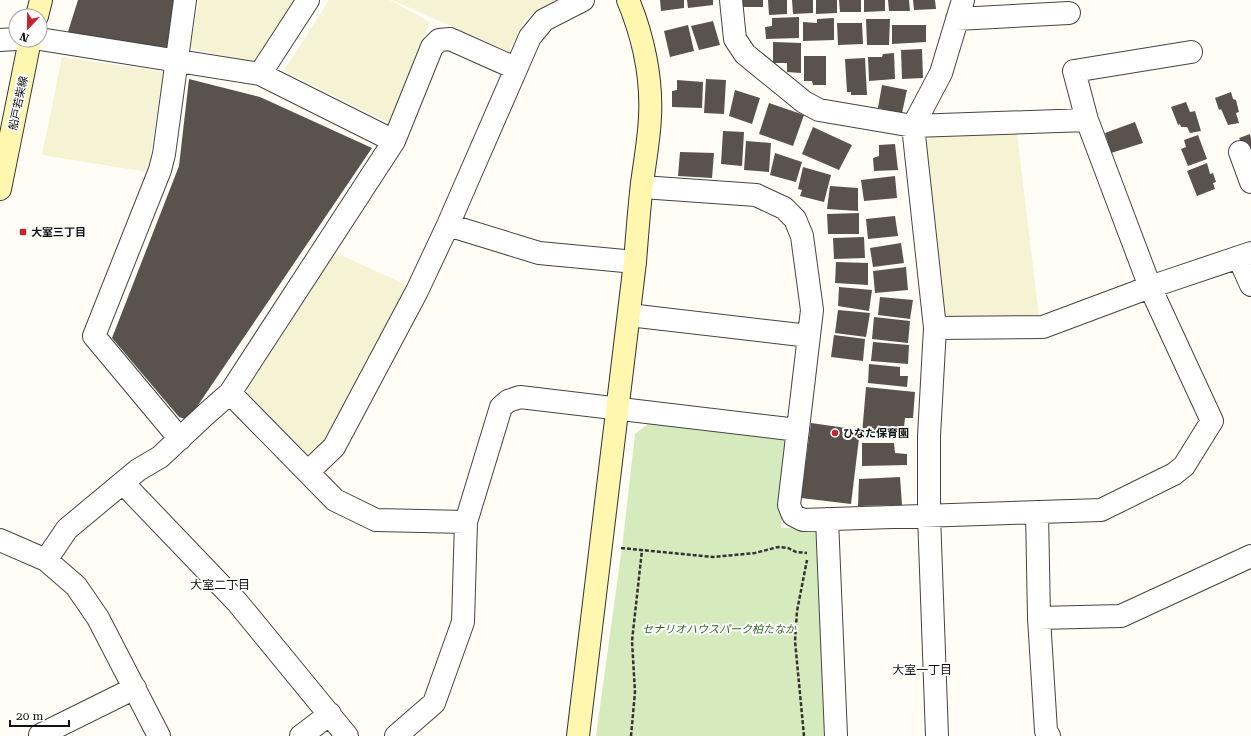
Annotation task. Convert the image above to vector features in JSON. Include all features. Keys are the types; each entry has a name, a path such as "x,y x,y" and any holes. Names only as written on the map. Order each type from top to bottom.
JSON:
{"street":[{"path":"180,439 94,336 160,170 164,154 185,0"},
{"path":"260,74 308,0"},
{"path":"308,472 334,447 417,291 530,37 544,20 583,0"},
{"path":"578,736 629,315 650,116 649,87 642,47 634,14 628,0"},
{"path":"731,0 735,39 742,49 746,54 804,102 819,110 913,126 1087,120"},
{"path":"937,736 929,516 929,436 935,328 913,126 941,73 960,10 1069,14"},
{"path":"46,560 67,529 138,470 160,457 230,394 394,141 432,47 439,40 450,39 515,68"},
{"path":"48,40 260,74 394,141"},
{"name":"船戸若柴線","path":"0,189 28,48"},
{"path":"642,187 756,195 784,208 794,219 802,236 812,310 789,504 793,515 803,520 1101,510 1174,474 1184,466 1212,421 1150,287 1087,120 1074,71 1191,52"},
{"path":"1240,152 1251,182"},
{"path":"448,224 539,253 635,262"},
{"path":"935,328 1044,327 1150,287 1245,256 1251,285"},
{"path":"629,315 809,336"},
{"path":"230,394 335,500 376,520 466,522"},
{"path":"396,736 434,703 464,622 466,522 501,407 508,401 520,397 798,430"},
{"path":"123,483 237,602 347,736"},
{"path":"1037,512 1039,618 1046,731 1049,736"},
{"path":"827,519 836,736"},
{"path":"0,540 46,560 76,586 98,618 159,736"},
{"path":"1039,618 1121,616 1251,556"},
{"path":"40,735 135,688"},
{"path":"301,736 330,714"}],"path":[{"path":"617,548 714,557 755,553 778,547 788,548 796,552 808,554 797,611 795,640 804,736"},
{"path":"630,736 635,692 632,641 642,550"}],"shaded area":[{"path":"199,0 295,0 260,65 190,48"},
{"path":"329,0 390,0 430,22 389,123 284,71"},
{"path":"392,0 563,0 525,19 509,52"},
{"path":"62,57 163,72 148,172 42,155"},
{"path":"1017,134 1039,316 951,317 943,312 924,144 931,136"},
{"path":"334,252 411,287 326,440 310,454 301,452 248,398 247,389"}],"green space":[{"name":"セナリオハウスパーク柏たなか","path":"649,423 785,437 790,445 781,528 815,527 822,534 829,736 596,736 623,540 635,434"}],"building":[{"path":"78,0 175,0 168,54 66,38"},
{"path":"660,0 684,0 684,8 661,11"},
{"path":"687,0 713,0 713,5 688,8"},
{"path":"743,0 763,0 763,7 743,7"},
{"path":"768,0 787,0 787,14 769,15"},
{"path":"792,0 813,0 813,13 793,14"},
{"path":"816,0 837,0 837,13 816,14"},
{"path":"839,0 861,0 861,12 840,12"},
{"path":"864,0 885,0 885,11 864,12"},
{"path":"888,0 909,0 910,11 889,11"},
{"path":"913,0 935,0 936,9 914,10"},
{"path":"799,17 799,38 766,39 765,27 772,26 772,18"},
{"path":"834,18 834,40 803,41 803,22 817,23 817,19"},
{"path":"866,19 890,19 889,45 867,45"},
{"path":"713,21 720,45 699,50 691,26"},
{"path":"837,23 862,23 863,44 838,45"},
{"path":"688,25 694,51 670,57 664,31"},
{"path":"892,25 926,25 926,42 892,44"},
{"path":"773,42 801,43 801,73 787,72 787,63 773,63"},
{"path":"922,49 923,78 902,79 901,50"},
{"path":"894,53 895,79 869,81 868,57 882,57 883,54"},
{"path":"804,56 826,56 826,85 813,85 812,81 804,81"},
{"path":"865,58 867,95 851,95 851,92 847,92 845,59"},
{"path":"189,79 260,97 372,148 188,420 179,417 112,338 179,166"},
{"path":"706,79 726,80 724,114 704,113"},
{"path":"677,80 703,82 702,108 672,107 672,91 677,90"},
{"path":"882,85 907,90 902,113 878,108"},
{"path":"735,90 760,98 752,124 729,116"},
{"path":"1231,92 1233,99 1236,100 1239,112 1236,113 1239,123 1228,125 1221,109 1219,110 1215,98"},
{"path":"1186,102 1190,112 1195,111 1201,131 1190,133 1187,127 1181,127 1180,124 1178,125 1171,107"},
{"path":"769,103 804,115 793,146 759,134"},
{"path":"1135,122 1143,143 1111,153 1105,133"},
{"path":"813,127 852,145 839,170 802,154"},
{"path":"723,131 744,132 742,166 721,164"},
{"path":"1250,134 1251,139 1251,161 1239,138"},
{"path":"1198,135 1207,159 1188,166 1181,149 1186,147 1184,140"},
{"path":"746,141 771,143 769,172 744,170"},
{"path":"895,144 898,170 874,171 873,158 879,156 879,145"},
{"path":"680,152 714,153 712,178 678,176"},
{"path":"775,153 802,162 796,182 770,175"},
{"path":"1207,163 1210,174 1213,173 1216,182 1213,183 1215,189 1197,196 1187,171"},
{"path":"803,167 831,175 824,202 800,196 802,190 798,189"},
{"path":"895,176 897,198 864,201 861,180"},
{"path":"830,186 858,188 858,211 827,209"},
{"path":"859,213 859,234 828,234 827,214"},
{"path":"895,216 898,236 868,239 866,219"},
{"path":"864,237 865,258 834,259 833,238"},
{"path":"901,243 904,263 873,267 870,248"},
{"path":"836,262 868,263 868,285 835,283"},
{"path":"906,267 908,290 875,293 873,271"},
{"path":"839,287 872,290 869,311 838,306"},
{"path":"880,297 913,300 910,319 878,315"},
{"path":"838,310 870,313 866,337 835,333"},
{"path":"874,317 910,321 908,343 872,339"},
{"path":"834,335 865,339 863,361 831,357"},
{"path":"873,342 909,345 908,364 871,361"},
{"path":"869,364 900,367 900,376 908,376 907,387 868,383"},
{"path":"866,387 915,392 913,418 905,418 903,436 862,434"},
{"name":"ひなた保育園","path":"811,423 860,430 851,504 801,498"},
{"path":"862,443 894,443 895,453 907,454 907,465 862,466"},
{"path":"900,477 902,505 858,506 859,479"}],"place":[{"name":"大室三丁目","path":"23,232"},
{"name":"ひなた保育園","path":"835,433"}],"district":[{"name":"大室二丁目","path":"220,585"},
{"name":"大室一丁目","path":"922,670"}]}
